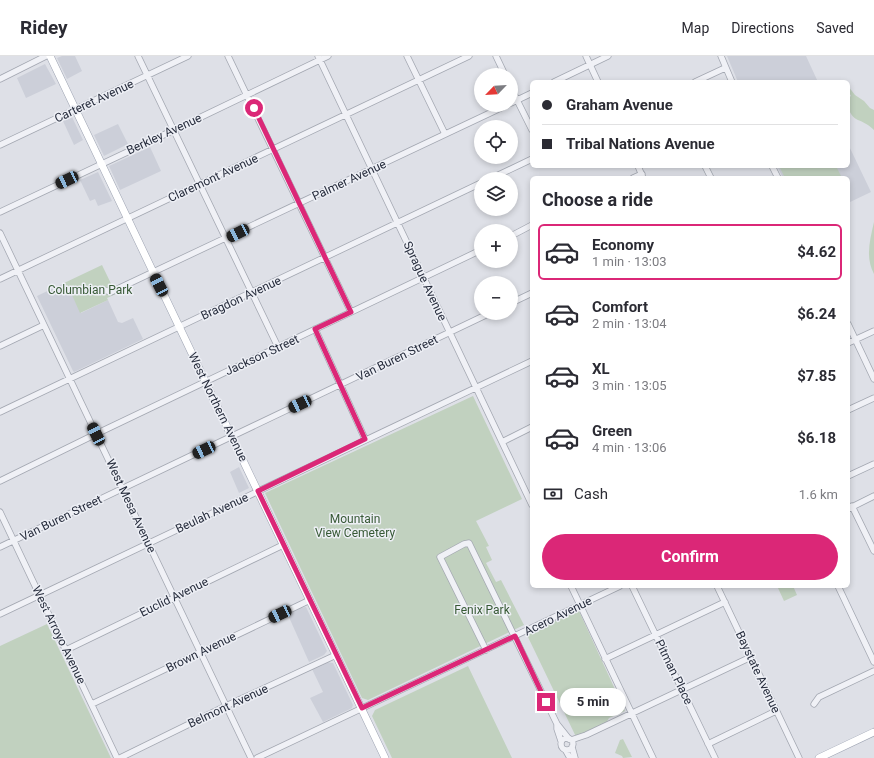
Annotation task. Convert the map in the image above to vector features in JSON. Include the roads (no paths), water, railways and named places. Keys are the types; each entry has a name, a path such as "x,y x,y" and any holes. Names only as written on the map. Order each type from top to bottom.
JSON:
{"main road":[{"name":"West Northern Avenue","path":"50,56 385,758"},
{"path":"819,758 874,732"}],"street":[{"path":"0,79 46,56"},
{"path":"138,56 278,347"},
{"name":"Carteret Avenue","path":"0,145 188,56"},
{"path":"228,56 351,312"},
{"name":"Berkley Avenue","path":"0,212 247,95 318,58 328,56"},
{"path":"407,56 445,134"},
{"name":"Claremont Avenue","path":"0,279 469,56"},
{"path":"496,56 502,68"},
{"path":"586,56 597,80"},
{"path":"558,80 608,56"},
{"path":"721,56 731,80"},
{"name":"Sprague Avenue","path":"318,58 502,442 530,495"},
{"path":"699,80 725,68"},
{"path":"518,100 530,94"},
{"path":"518,102 530,126"},
{"name":"Palmer Avenue","path":"104,290 111,292 153,273 492,112"},
{"path":"505,172 530,160"},
{"name":"Bragdon Avenue","path":"0,412 398,224 474,186"},
{"path":"518,232 530,226"},
{"name":"West Mesa Avenue","path":"0,233 251,758"},
{"name":"Jackson Street","path":"0,481 474,253"},
{"path":"518,300 530,294"},
{"name":"Van Buren Street","path":"0,547 475,320"},
{"path":"0,346 44,325"},
{"path":"315,329 365,439"},
{"path":"850,329 874,379"},
{"path":"850,342 874,331"},
{"name":"Beulah Avenue","path":"0,614 365,439 530,362"},
{"path":"850,409 874,398"},
{"path":"502,442 530,428"},
{"path":"850,475 874,464"},
{"path":"874,496 850,508 874,551"},
{"name":"West Arroyo Avenue","path":"0,512 119,758"},
{"path":"486,650 440,557 464,544 469,543 557,724 571,743 576,758"},
{"name":"Euclid Avenue","path":"66,650 283,545"},
{"path":"572,588 653,758"},
{"name":"Acero Avenue","path":"257,758 616,588"},
{"name":"Pitman Place","path":"633,588 715,758"},
{"name":"Baystate Avenue","path":"718,588 799,758"},
{"path":"839,588 874,662"},
{"name":"Brown Avenue","path":"92,704 310,600"},
{"path":"605,659 725,602"},
{"name":"Belmont Avenue","path":"119,758 336,655"},
{"path":"566,751 569,750 571,743 586,735 751,657"},
{"path":"814,704 819,697 874,671"},
{"path":"708,744 776,711"},
{"path":"557,724 561,747 566,751 570,758"},
{"path":"561,741 566,738 571,743"}],"park label":[{"name":"Columbian Park","path":"90,290"},
{"name":"Mountain View Cemetery","path":"355,526"},
{"name":"Fenix Park","path":"482,610"}]}
